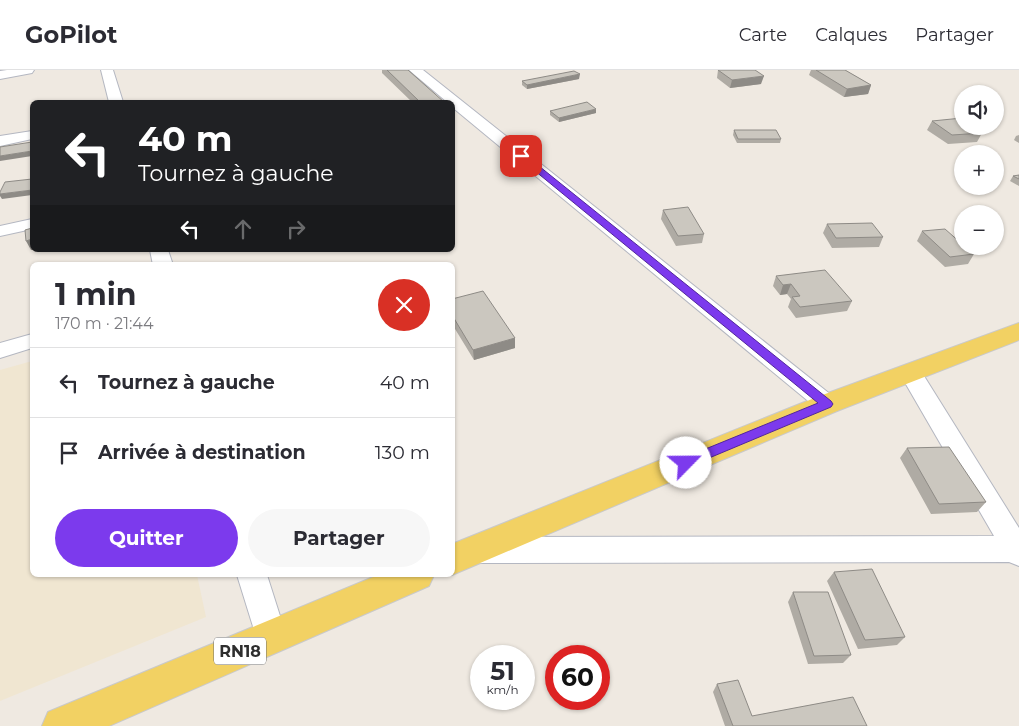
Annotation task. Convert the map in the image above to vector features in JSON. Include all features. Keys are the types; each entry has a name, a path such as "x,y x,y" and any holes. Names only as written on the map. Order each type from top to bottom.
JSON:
{"main road":[{"path":"463,555 827,404 911,374 1019,331"},
{"name":"RN18","path":"62,726 412,577"}],"street":[{"path":"0,75 28,70"},
{"path":"107,70 115,100"},
{"path":"415,70 447,100"},
{"path":"455,108 827,404"},
{"path":"0,141 30,135"},
{"path":"0,231 30,224"},
{"path":"0,350 30,342"},
{"path":"911,374 1018,550"},
{"path":"463,555 1018,550"},
{"path":"253,577 271,638"}],"shaded area":[{"path":"30,362 30,577 197,577 206,617 0,701 0,370"}],"building":[{"path":"387,70 408,70 442,100 418,100"},
{"path":"718,70 755,70 764,76 732,80"},
{"path":"816,70 845,70 871,85 847,89"},
{"path":"574,71 580,74 527,85 522,81"},
{"path":"587,102 596,109 559,118 550,111"},
{"path":"954,119 954,135 952,135 932,121"},
{"path":"734,130 776,130 781,139 738,139"},
{"path":"30,142 30,151 0,156 0,147"},
{"path":"30,179 30,190 0,194 5,182"},
{"path":"688,207 704,234 678,236 663,210"},
{"path":"872,223 883,237 836,238 827,224"},
{"path":"30,229 30,240 26,241 25,230"},
{"path":"945,229 954,237 954,255 966,255 950,257 922,231"},
{"path":"825,270 852,301 800,307 792,297 800,296 791,284 783,285 776,276"},
{"path":"483,291 515,338 473,350 455,320 455,298"},
{"path":"949,447 986,502 939,504 907,448"},
{"path":"872,569 905,637 865,640 834,572"},
{"path":"793,592 828,592 851,655 814,656"},
{"path":"738,680 752,716 853,697 867,726 733,726 717,684"}],"route":[{"path":"521,156 827,404 686,463"}]}
